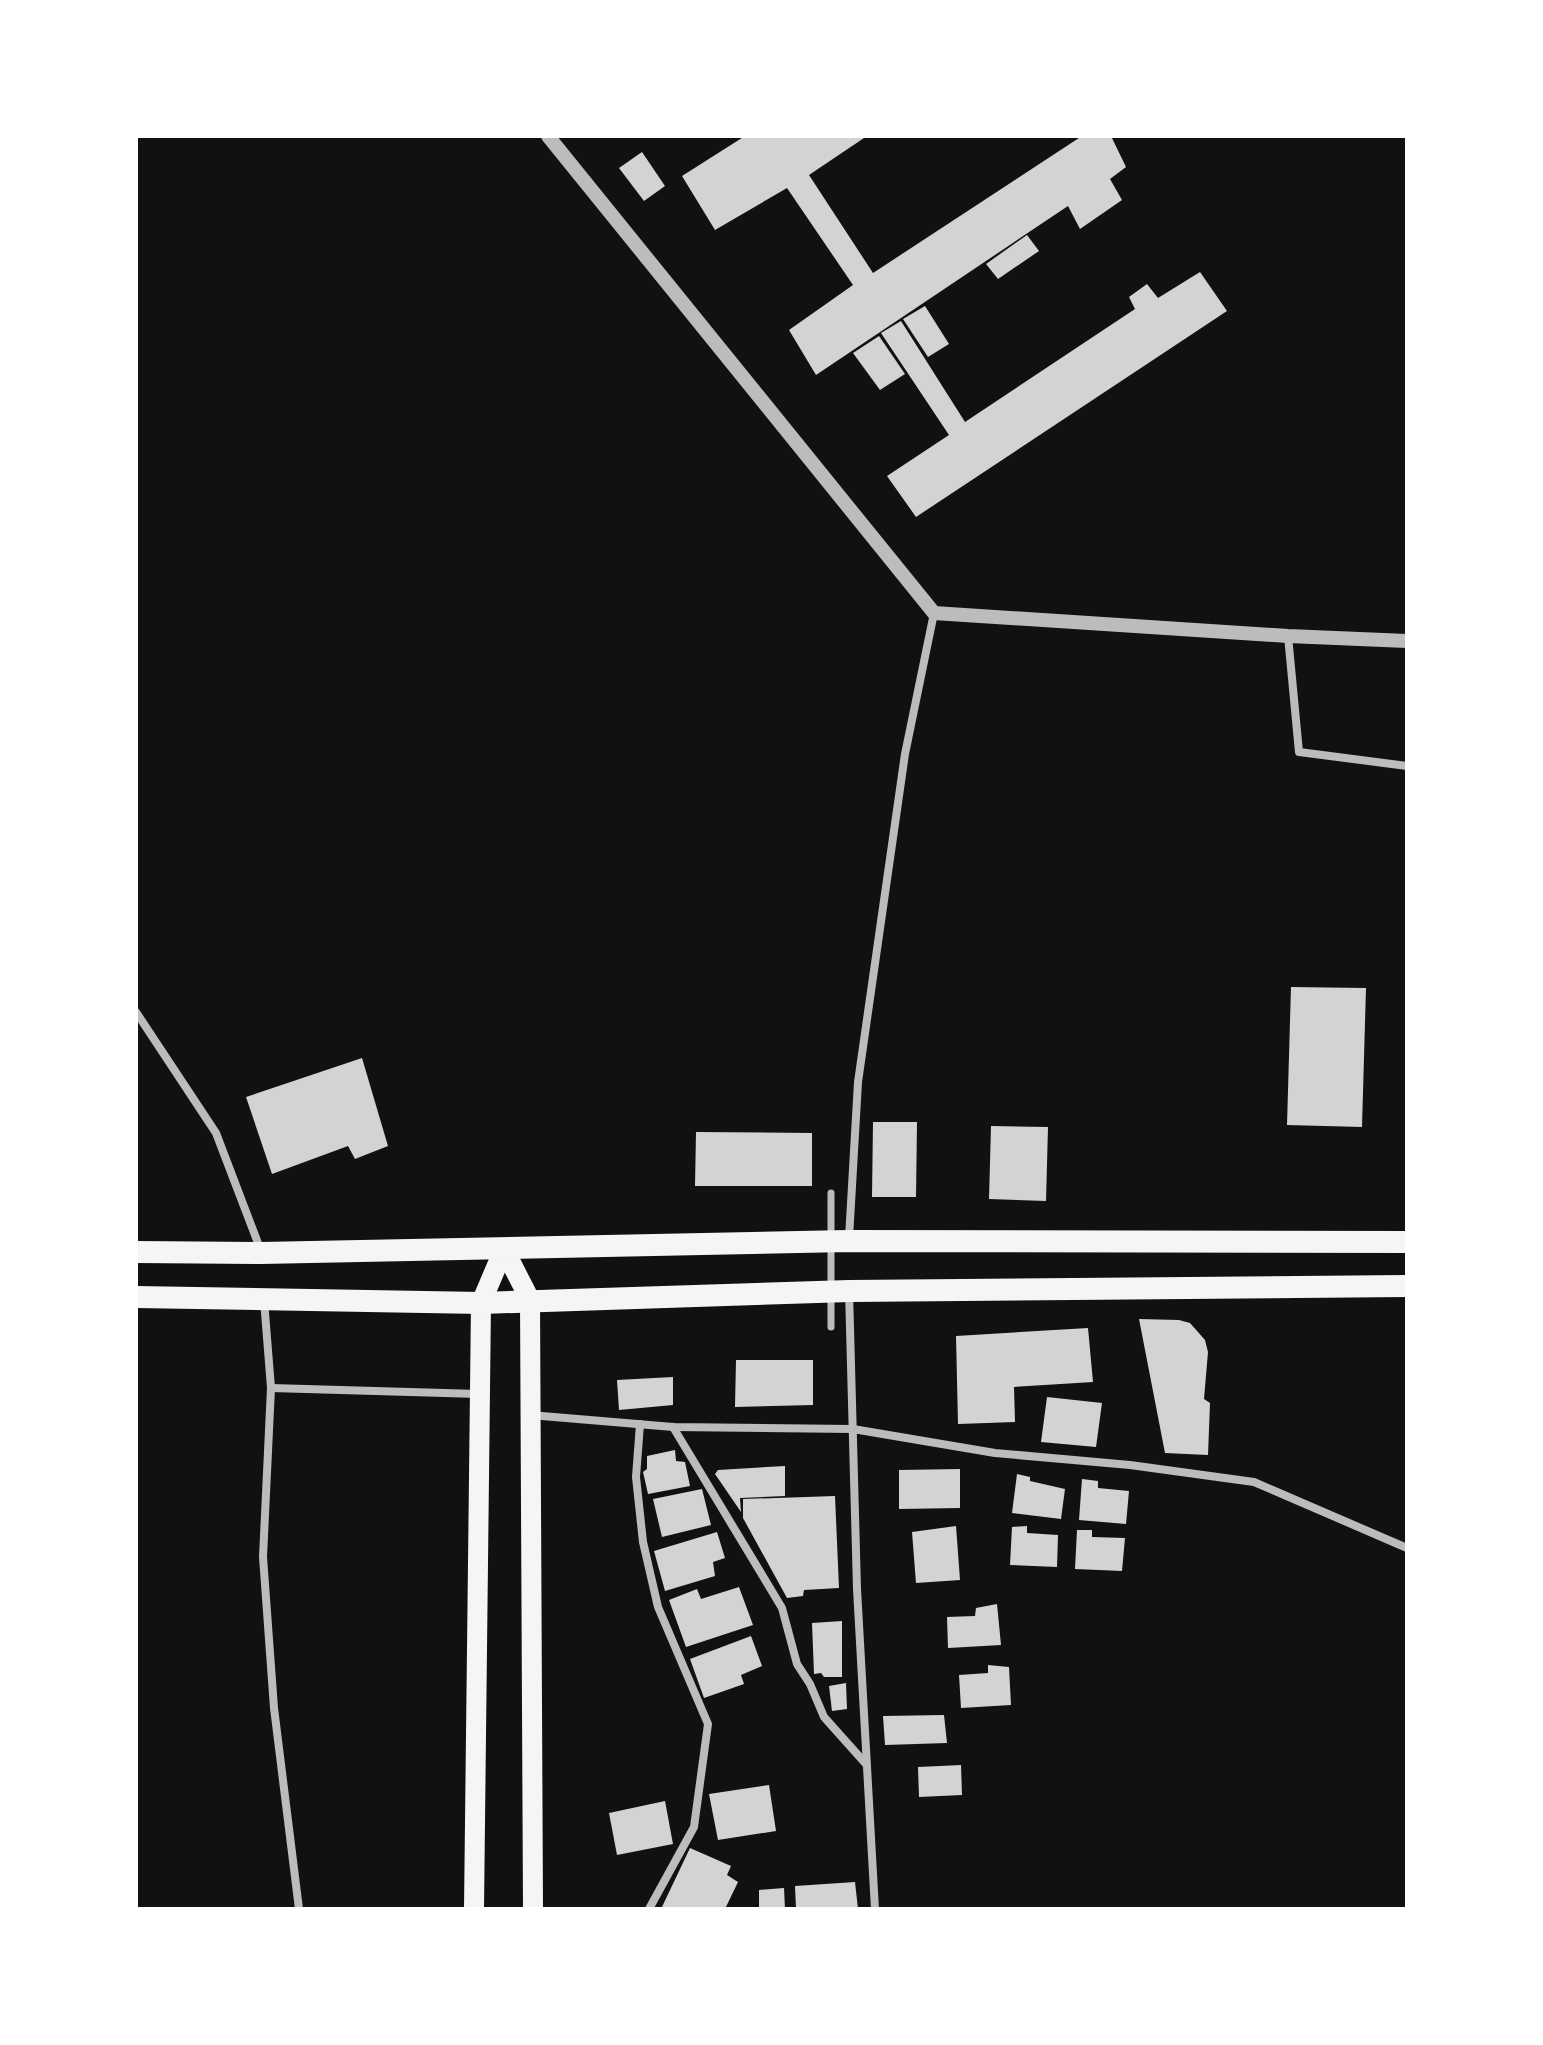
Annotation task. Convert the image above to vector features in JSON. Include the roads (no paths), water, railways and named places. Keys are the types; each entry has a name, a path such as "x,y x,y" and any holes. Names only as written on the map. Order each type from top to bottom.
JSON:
{"highway":[{"path":"136,1252 261,1253 848,1241 1407,1242"},
{"path":"136,1297 481,1303 849,1291 1407,1286"}],"main road":[{"path":"504,1249 530,1300 533,1909"},
{"path":"474,1909 481,1303 504,1249"}],"street":[{"path":"548,136 934,613 1407,641"},
{"path":"848,1241 860,1066 905,754 934,613"},
{"path":"1288,636 1299,752 1407,766"},
{"path":"136,1012 216,1133 261,1253"},
{"path":"831,1193 831,1327"},
{"path":"849,1291 857,1589 875,1909"},
{"path":"264,1299 271,1388 263,1557 274,1708 299,1909"},
{"path":"271,1388 480,1394"},
{"path":"530,1415 673,1427 853,1429 995,1453 1130,1465 1254,1482 1407,1548"},
{"path":"640,1424 636,1477 643,1542 658,1607 708,1724 694,1827 649,1909"},
{"path":"673,1427 782,1608 797,1664 810,1684 824,1717 867,1764"}]}
